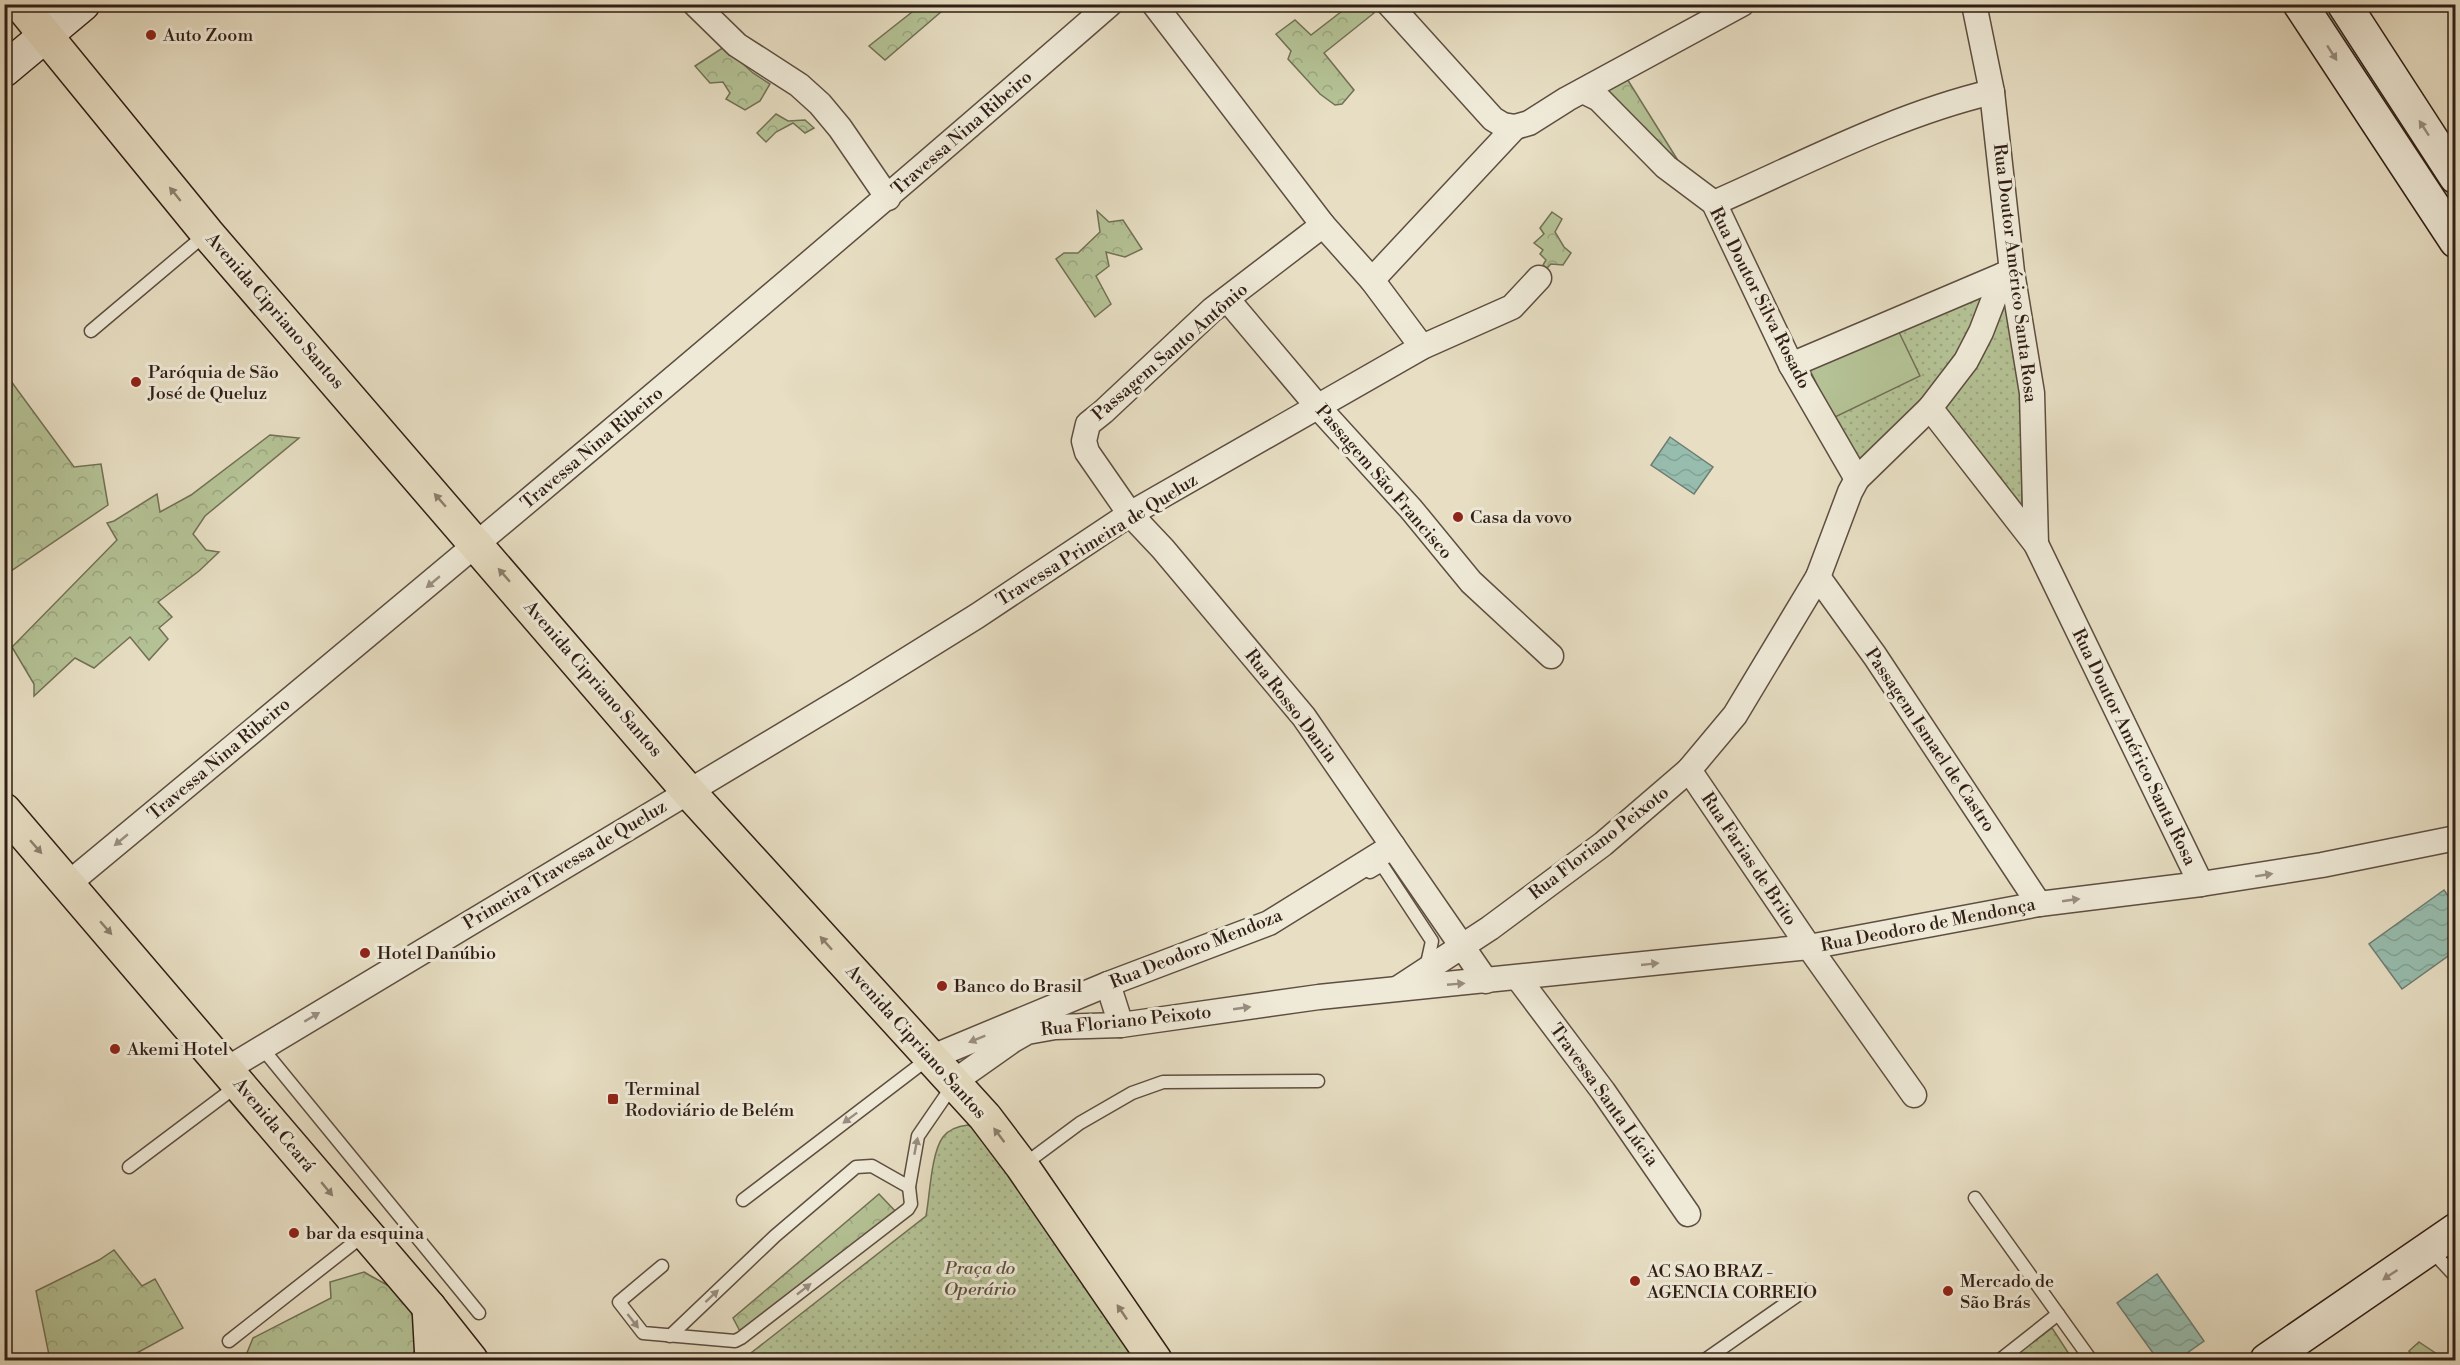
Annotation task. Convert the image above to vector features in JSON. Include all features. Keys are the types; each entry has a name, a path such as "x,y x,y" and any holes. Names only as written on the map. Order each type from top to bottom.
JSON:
{"main road":[{"name":"Avenida Cipriano Santos","path":"20,4 207,233 478,544 688,791 930,1058 955,1081 1022,1166 1155,1360"},
{"name":"Avenida Ceará","path":"4,810 429,1307 471,1360"},
{"path":"429,1307 432,1360"}],"street":[{"path":"4,70 83,4"},
{"path":"695,4 737,45 799,85 820,104 840,128 888,198"},
{"name":"Travessa Nina Ribeiro","path":"68,884 478,544 888,198 1110,4"},
{"path":"1154,4 1323,225 1372,280 1422,347"},
{"path":"1389,4 1492,118 1503,125 1515,127 1529,123 1743,4"},
{"name":"Rua Doutor Américo Santa Rosa","path":"1974,4 1992,92 2007,273 2032,393 2036,544"},
{"path":"2300,4 2456,241"},
{"path":"2344,4 2456,177"},
{"name":"Rua Doutor Silva Rosado","path":"1583,91 1599,99 1666,167 1714,203 1791,365 1857,479"},
{"path":"1714,203 1890,124 1992,92"},
{"path":"1372,280 1515,127"},
{"name":"Passagem Santo Antônio","path":"1084,441 1088,424 1212,310 1323,225"},
{"path":"1791,365 2007,273"},
{"name":"Rua Floriano Peixoto","path":"955,1081 1027,1032 1055,1027 1121,1025 1318,997 1398,989 1463,946 1603,844 1689,770 1736,715 1818,577 1857,479 1930,408 1966,361 2007,273"},
{"name":"Travessa Primeira de Queluz","path":"688,791 977,616 1130,514 1319,408 1422,347 1512,307 1539,278"},
{"name":"Passagem São Francisco","path":"1227,299 1319,408 1411,509 1471,582 1551,656"},
{"name":"Rua Doutor Américo Santa Rosa","path":"1930,408 2036,544 2202,884"},
{"name":"Rua Rosso Danin","path":"1084,441 1087,452 1130,514 1163,549 1304,717 1486,981"},
{"name":"Passagem Ismael de Castro","path":"1818,577 1875,656 2039,904"},
{"name":"Rua Farias de Brito","path":"1689,770 1809,948 1914,1095"},
{"name":"Primeira Travessa de Queluz","path":"233,1077 262,1048 688,791"},
{"name":"Rua Deodoro de Mendonça","path":"1398,989 1809,948 2039,904 2202,884 2322,866 2456,838"},
{"name":"Rua Deodoro Mendoza","path":"1023,1021 1108,984 1269,923 1393,846"},
{"name":"Travessa Santa Lúcia","path":"1518,978 1603,1091 1688,1214"},
{"path":"1108,984 1121,1025"},
{"name":"Rua Floriano Peixoto","path":"930,1058 1023,1021"},
{"path":"2267,1360 2442,1240"}],"lane":[{"path":"90,331 207,233"},
{"path":"1279,927 1382,865 1432,941 1426,969"},
{"path":"262,1048 479,1313"},
{"path":"743,1200 930,1058"},
{"path":"129,1167 233,1077"},
{"path":"662,1266 619,1302 643,1333 735,1341 741,1338 908,1209 911,1204 909,1187 918,1136 955,1081"},
{"path":"1022,1166 1080,1123 1132,1093 1163,1082 1318,1081"},
{"path":"670,1336 775,1236 856,1167 872,1166 909,1187"},
{"path":"1975,1198 2091,1360"},
{"path":"229,1341 365,1234"},
{"path":"2442,1240 2456,1277"},
{"path":"1705,1360 1805,1290"},
{"path":"2000,1360 2058,1314"}],"green space":[{"path":"921,5 949,5 885,60 869,46"},
{"path":"1350,5 1367,5 1374,13 1324,53 1354,90 1342,104 1335,105 1320,94 1288,59 1291,51 1276,34 1295,20 1311,35"},
{"path":"724,47 753,73 770,84 760,101 745,110 726,99 730,93 723,82 710,83 695,66"},
{"path":"1624,74 1687,175 1605,90"},
{"path":"776,114 788,121 805,120 814,128 805,133 793,123 776,132 766,142 757,133"},
{"path":"1097,211 1109,222 1123,220 1142,249 1125,257 1106,252 1109,266 1096,276 1111,304 1095,317 1056,259 1064,253 1078,253 1100,232"},
{"path":"1552,212 1562,219 1555,232 1564,247 1571,253 1563,265 1551,264 1547,268 1543,265 1546,260 1540,254 1543,250 1534,243 1544,234 1540,228"},
{"path":"2009,277 2021,392 2022,513 1932,396 1857,469 1803,367"},
{"path":"1897,328 1920,376 1833,418 1810,370"},
{"path":"5,373 74,467 101,464 108,505 5,575"},
{"path":"270,435 299,438 205,516 193,534 206,550 219,552 199,571 158,602 172,617 159,628 168,639 149,660 130,637 94,668 75,658 34,696 34,684 12,647 117,540 107,523 157,494 160,512 191,495"},
{"name":"Praça do Operário","path":"968,1125 977,1129 1145,1360 742,1360 926,1216 933,1163 939,1144 948,1132"},
{"path":"879,1194 897,1213 741,1333 733,1318"},
{"path":"114,1250 142,1286 155,1279 183,1328 135,1354 50,1360 36,1291 99,1260"},
{"path":"364,1272 396,1290 414,1305 421,1325 415,1351 411,1356 405,1360 244,1360 253,1338 331,1298 330,1282"},
{"path":"2052,1328 2073,1360 2007,1360"},
{"path":"2419,1342 2446,1360 2416,1360 2409,1351"}],"water":[{"path":"2314,5 2330,5 2455,195 2455,219"},
{"path":"1670,437 1713,467 1694,494 1651,465"},
{"path":"2444,890 2455,906 2455,951 2402,989 2369,944"},
{"path":"2157,1274 2204,1341 2177,1360 2158,1360 2117,1303"}],"place":[{"name":"Auto Zoom","path":"151,35"},
{"name":"Paróquia de São José de Queluz","path":"136,382"},
{"name":"Casa da vovo","path":"1458,517"},
{"name":"Hotel Danúbio","path":"365,953"},
{"name":"Banco do Brasil","path":"942,986"},
{"name":"Akemi Hotel","path":"115,1049"},
{"name":"Terminal Rodoviário de Belém","path":"613,1099"},
{"name":"bar da esquina","path":"294,1233"},
{"name":"AC SAO BRAZ - AGENCIA CORREIO","path":"1635,1281"},
{"name":"Mercado de São Brás","path":"1948,1291"}]}
